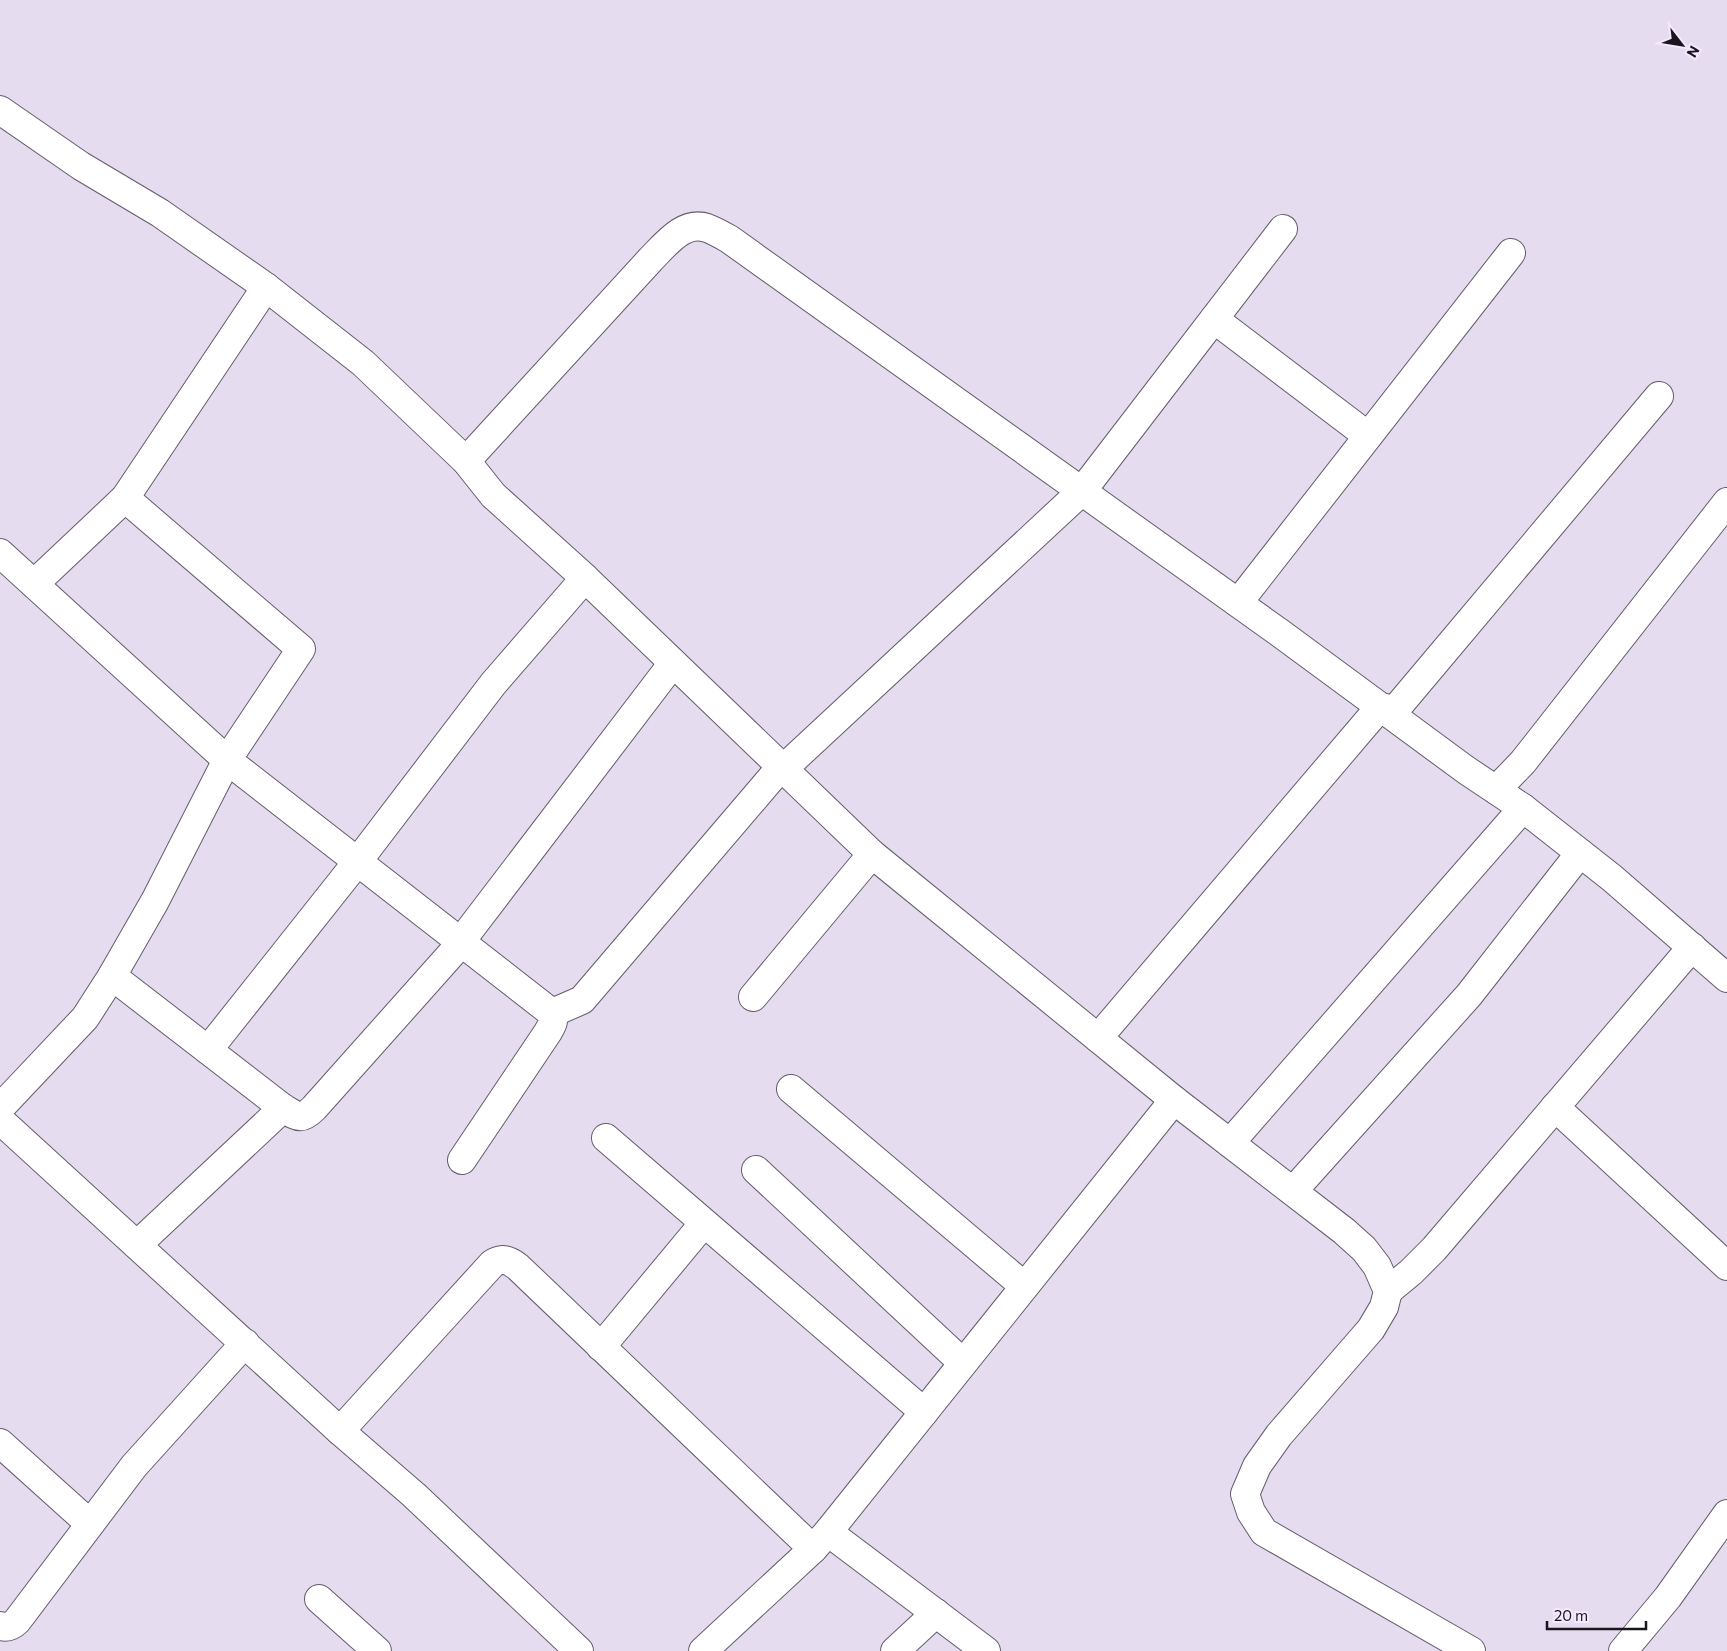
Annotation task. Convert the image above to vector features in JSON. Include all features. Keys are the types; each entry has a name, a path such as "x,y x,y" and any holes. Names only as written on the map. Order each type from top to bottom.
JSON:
{"street":[{"path":"0,110 81,166 160,213 266,287 364,362 466,461 493,495 584,578 872,854 1174,1100 1344,1231 1364,1249 1377,1266 1388,1291"},
{"path":"466,461 673,236 688,227 706,227 729,239 1522,808 1612,878 1727,978"},
{"path":"552,1013 582,1000 774,775 784,769 1082,491 1283,229"},
{"path":"1238,603 1511,253"},
{"path":"34,584 125,498 266,287"},
{"path":"1214,319 1368,436"},
{"path":"1380,707 1395,710 1658,396"},
{"path":"0,1108 85,1018 112,976 155,901 227,760 301,649 125,498"},
{"path":"1496,790 1523,762 1727,502"},
{"path":"0,553 227,760 552,1013 554,1018 553,1024 462,1160"},
{"path":"208,1050 358,861 492,684 584,578"},
{"path":"112,976 283,1108 300,1117 309,1113 462,942 673,663"},
{"path":"1098,1038 1380,707"},
{"path":"1230,1143 1522,808"},
{"path":"1293,1191 1469,996 1580,853"},
{"path":"753,997 872,854"},
{"path":"1471,1651 1264,1532 1251,1512 1245,1494 1256,1466 1279,1435 1371,1329 1384,1307 1388,1291 1434,1249 1692,947"},
{"path":"791,1089 1024,1286"},
{"path":"703,1651 820,1540 1174,1100"},
{"path":"1555,1107 1727,1266"},
{"path":"137,1245 283,1108"},
{"path":"0,1120 340,1431 414,1495 579,1651"},
{"path":"606,1138 924,1412"},
{"path":"756,1170 963,1363"},
{"path":"601,1347 704,1223"},
{"path":"340,1431 492,1264 498,1259 511,1261 601,1347 820,1540 936,1614 986,1651"},
{"path":"0,1626 12,1626 18,1622 134,1466 245,1343"},
{"path":"0,1443 90,1524"},
{"path":"1623,1651 1668,1597 1727,1514"},
{"path":"319,1599 376,1651"},
{"path":"896,1651 936,1614"}]}
